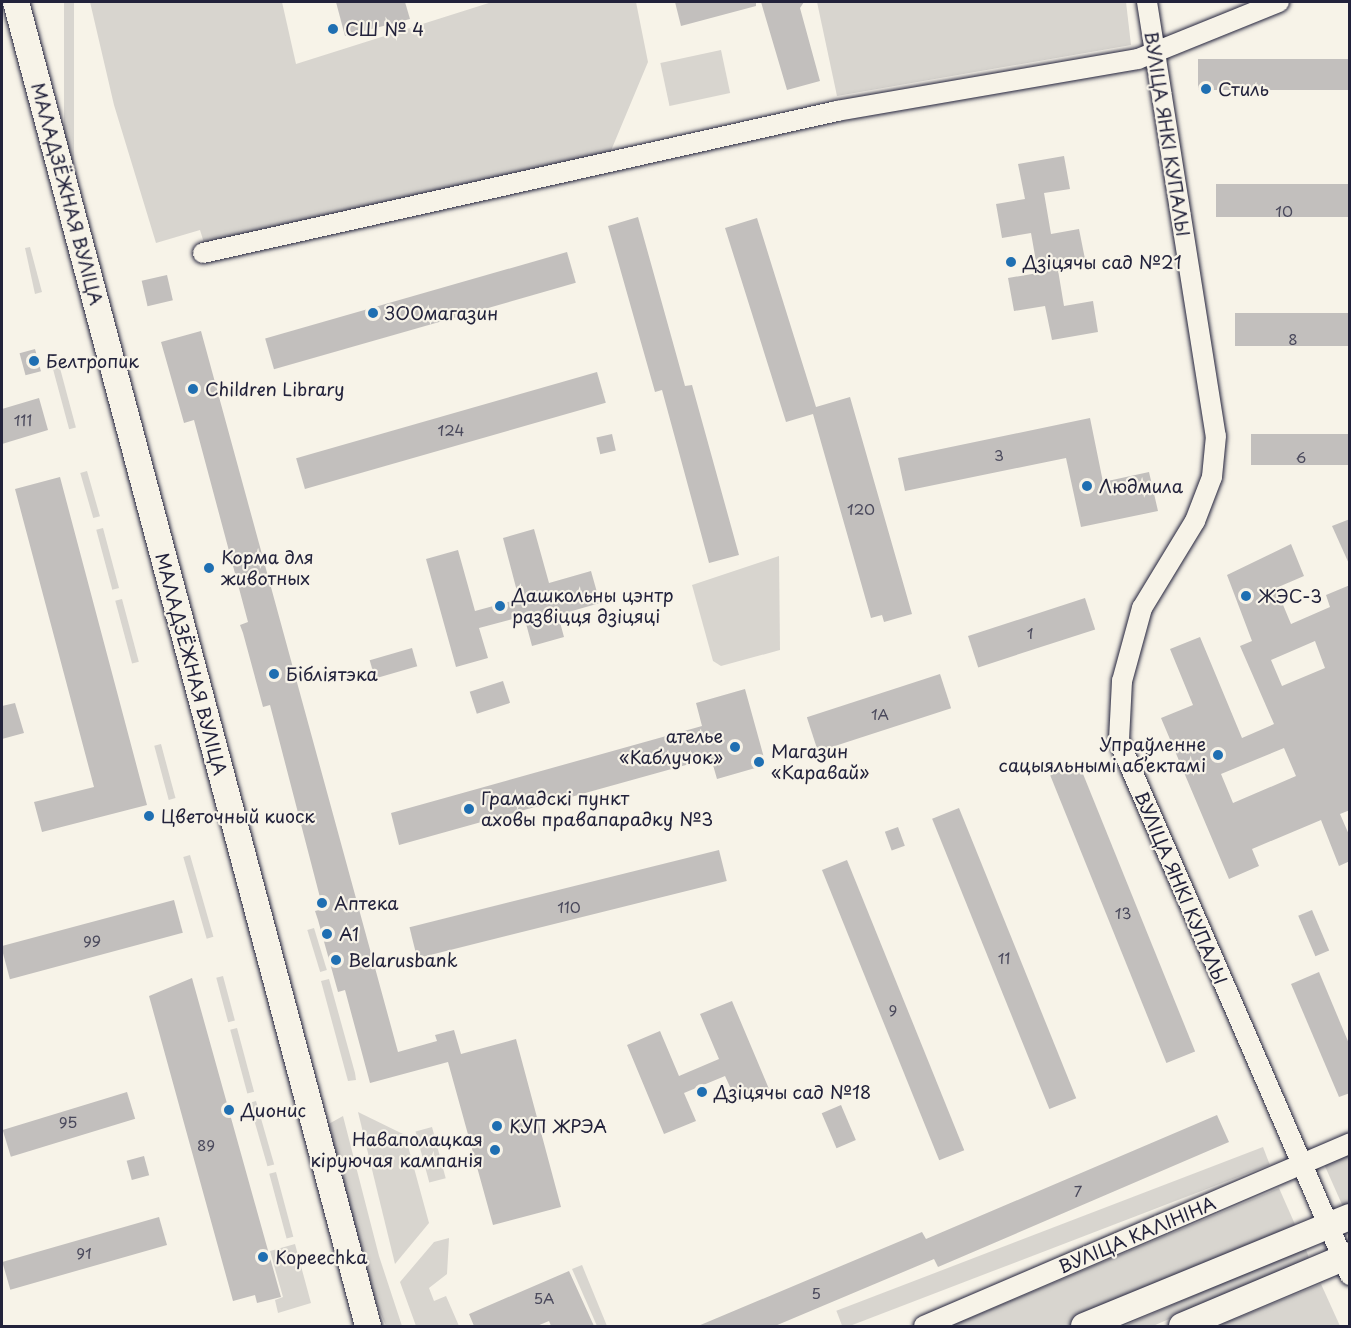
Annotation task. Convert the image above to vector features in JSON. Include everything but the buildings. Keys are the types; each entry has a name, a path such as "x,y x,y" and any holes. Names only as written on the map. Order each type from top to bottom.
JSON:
{"main road":[{"name":"МАЛАДЗЁЖНАЯ ВУЛІЦА","path":"16,2 368,1326"},
{"path":"1101,1323 1339,1222"},
{"path":"1182,1326 1347,1263"}],"street":[{"name":"ВУЛІЦА ЯНКІ КУПАЛЫ","path":"1147,2 1216,436 1212,477 1195,521 1142,608 1122,681 1119,741 1301,1165 1339,1222 1347,1263"},
{"path":"203,253 837,111 1154,55 1280,2"},
{"name":"ВУЛІЦА КАЛІНІНА","path":"924,1326 1350,1143"}],"shaded area":[{"path":"64,2 74,2 74,205 64,205"},
{"path":"90,2 282,2 296,64 492,2 636,2 648,62 610,153 205,246 200,230 156,243 114,105"},
{"path":"817,2 1126,2 1131,45 837,96"},
{"path":"721,50 730,93 670,106 660,63"},
{"path":"30,247 42,292 35,294 25,248"},
{"path":"57,357 76,428 69,429 50,359"},
{"path":"87,471 100,516 93,518 80,473"},
{"path":"103,528 119,588 112,590 96,530"},
{"path":"779,556 780,650 721,666 713,661 692,585"},
{"path":"122,599 139,662 132,664 115,601"},
{"path":"161,744 175,798 169,800 154,746"},
{"path":"190,855 213,937 207,939 183,857"},
{"path":"314,928 327,970 320,972 307,930"},
{"path":"223,976 235,1020 228,1022 216,978"},
{"path":"329,979 356,1080 348,1081 321,981"},
{"path":"237,1028 254,1092 247,1094 230,1030"},
{"path":"256,1101 274,1164 267,1166 249,1103"},
{"path":"358,1112 405,1135 429,1223 395,1264"},
{"path":"343,1116 379,1256 402,1326 386,1326 373,1296 325,1126"},
{"path":"432,1127 446,1178 429,1183 416,1131"},
{"path":"1263,1147 1270,1165 850,1326 842,1326 836,1311"},
{"path":"1349,1153 1349,1207 1344,1209 1324,1164"},
{"path":"276,1172 293,1237 287,1239 269,1174"},
{"path":"1279,1188 1297,1229 1067,1326 951,1326"},
{"path":"449,1238 447,1274 429,1288 434,1301 446,1296 459,1326 416,1326 400,1282 434,1242"},
{"path":"295,1244 311,1303 278,1313 275,1300 283,1297 270,1251"},
{"path":"1305,1247 1309,1258 1153,1326 1124,1326"},
{"path":"582,1265 607,1326 597,1326 572,1269"},
{"path":"1321,1284 1340,1326 1218,1326"}],"place":[{"name":"СШ № 4","path":"333,29"},
{"name":"Стиль","path":"1206,89"},
{"name":"Дзіцячы сад №21","path":"1011,262"},
{"name":"ЗООмагазин","path":"373,313"},
{"name":"Белтропик","path":"34,361"},
{"name":"Children Library","path":"193,389"},
{"name":"Людмила","path":"1087,486"},
{"name":"Корма для животных","path":"209,568"},
{"name":"ЖЭС-3","path":"1246,596"},
{"name":"Дашкольны цэнтр развіцця дзіцяці","path":"500,606"},
{"name":"Бібліятэка","path":"274,674"},
{"name":"ателье «Каблучок»","path":"735,747"},
{"name":"Упраўленне сацыяльнымі абʼектамі","path":"1218,755"},
{"name":"Магазин «Каравай»","path":"759,762"},
{"name":"Грамадскі пункт аховы правапарадку №3","path":"469,809"},
{"name":"Цветочный киоск","path":"149,816"},
{"name":"Аптека","path":"322,903"},
{"name":"A1","path":"327,934"},
{"name":"Belarusbank","path":"336,960"},
{"name":"Дзіцячы сад №18","path":"702,1092"},
{"name":"Дионис","path":"229,1110"},
{"name":"КУП ЖРЭА","path":"497,1126"},
{"name":"Наваполацкая кіруючая кампанія","path":"495,1150"},
{"name":"Kopeechka","path":"263,1257"}]}
